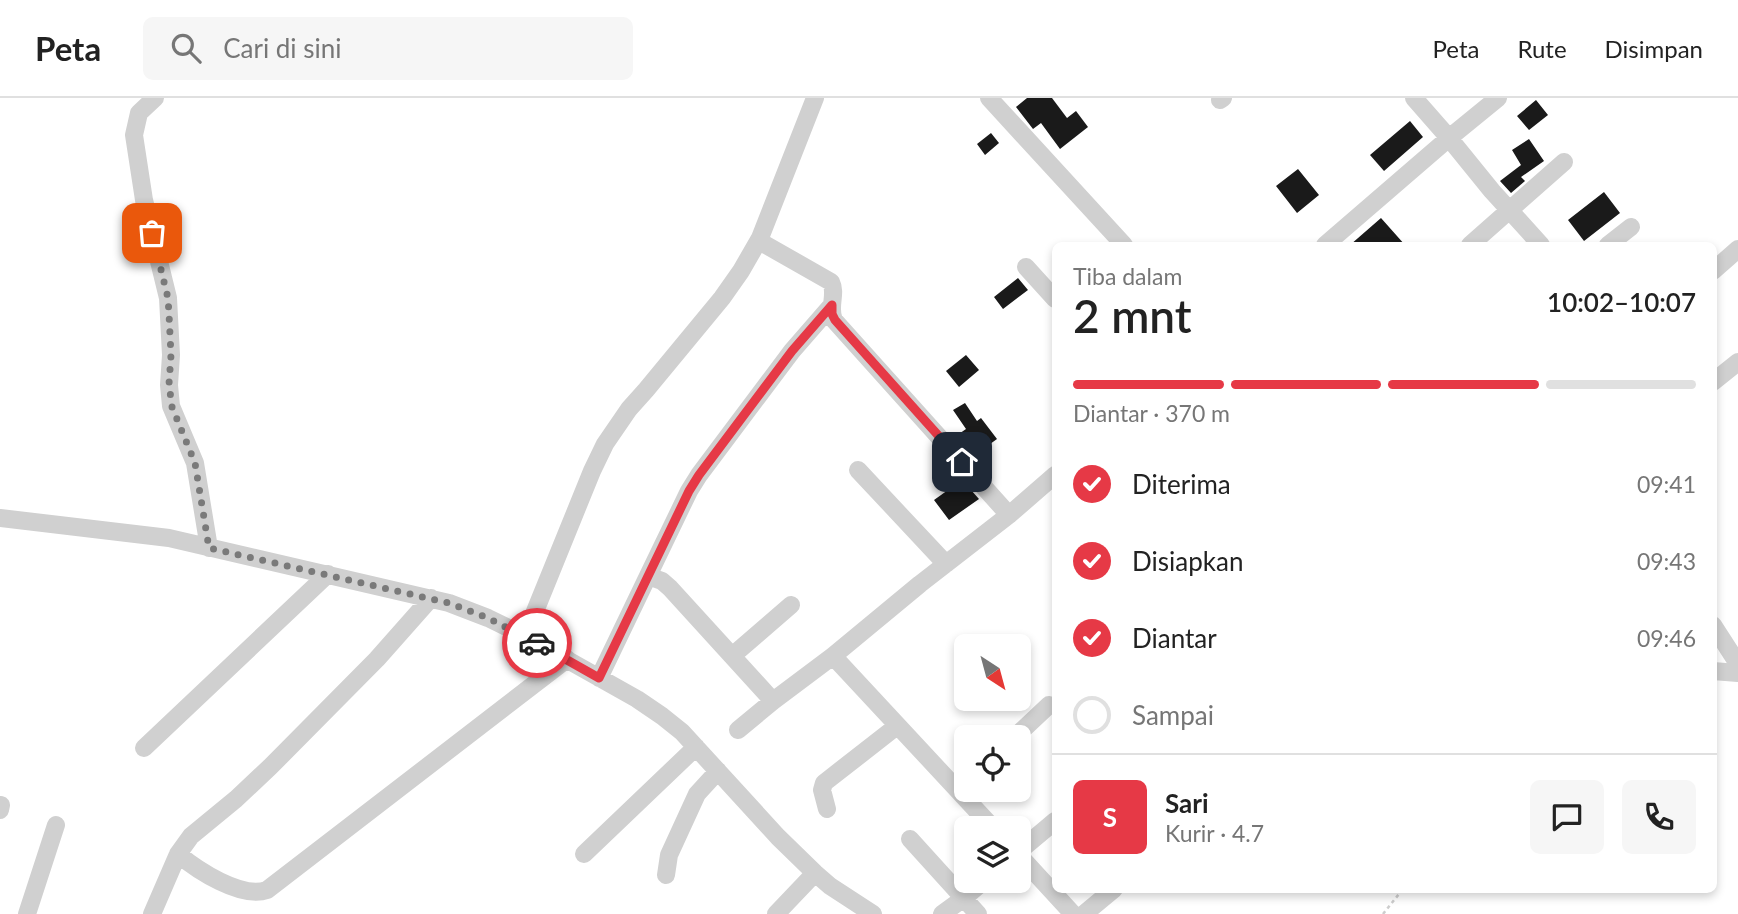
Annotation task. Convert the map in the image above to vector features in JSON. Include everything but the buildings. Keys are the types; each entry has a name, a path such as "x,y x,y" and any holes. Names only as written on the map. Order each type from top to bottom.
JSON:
{"street":[{"path":"155,98 139,113 134,135 144,200 168,298 171,355 169,384 172,407 195,463 209,548"},
{"path":"989,98 1121,242"},
{"path":"1414,98 1538,242"},
{"path":"1328,242 1498,98"},
{"path":"525,636 605,444 629,409 722,298 759,241 811,99"},
{"path":"1473,242 1564,162"},
{"path":"1612,242 1631,227"},
{"path":"759,241 828,279 834,287 833,318 1009,515"},
{"path":"1717,267 1738,249"},
{"path":"1026,267 1052,296"},
{"path":"599,678 689,491 792,351 832,305"},
{"path":"1717,379 1738,362"},
{"path":"858,470 946,564"},
{"path":"738,730 1009,515 1052,478"},
{"path":"0,518 146,535 431,598 488,618 567,659 672,723 815,873 873,914"},
{"path":"144,748 328,574"},
{"path":"648,576 666,584 773,701"},
{"path":"152,914 178,854 191,836 249,787 358,678 431,598"},
{"path":"732,656 791,605"},
{"path":"1717,631 1738,664"},
{"path":"833,656 897,726 954,779"},
{"path":"178,854 221,882 255,892 267,890 567,659"},
{"path":"1717,671 1738,673"},
{"path":"1028,725 1049,705"},
{"path":"827,809 822,790 824,783 897,726"},
{"path":"584,854 696,747"},
{"path":"666,875 669,855 697,794 718,771"},
{"path":"973,802 984,816"},
{"path":"1031,842 1052,824"},
{"path":"27,914 56,825"},
{"path":"910,839 978,914"},
{"path":"1031,867 1052,891"},
{"path":"776,914 815,873"},
{"path":"942,914 970,893"},
{"path":"1054,893 1073,914"},
{"path":"1084,914 1109,893"}],"path":[{"path":"1383,914 1401,893"}],"way so far":[{"path":"152,233 168,298 171,355 169,384 172,407 195,463 209,548 449,603 488,618 537,643"}],"route":[{"path":"537,643 599,678 689,491 732,429 792,351 832,305 835,320 962,462"}]}
